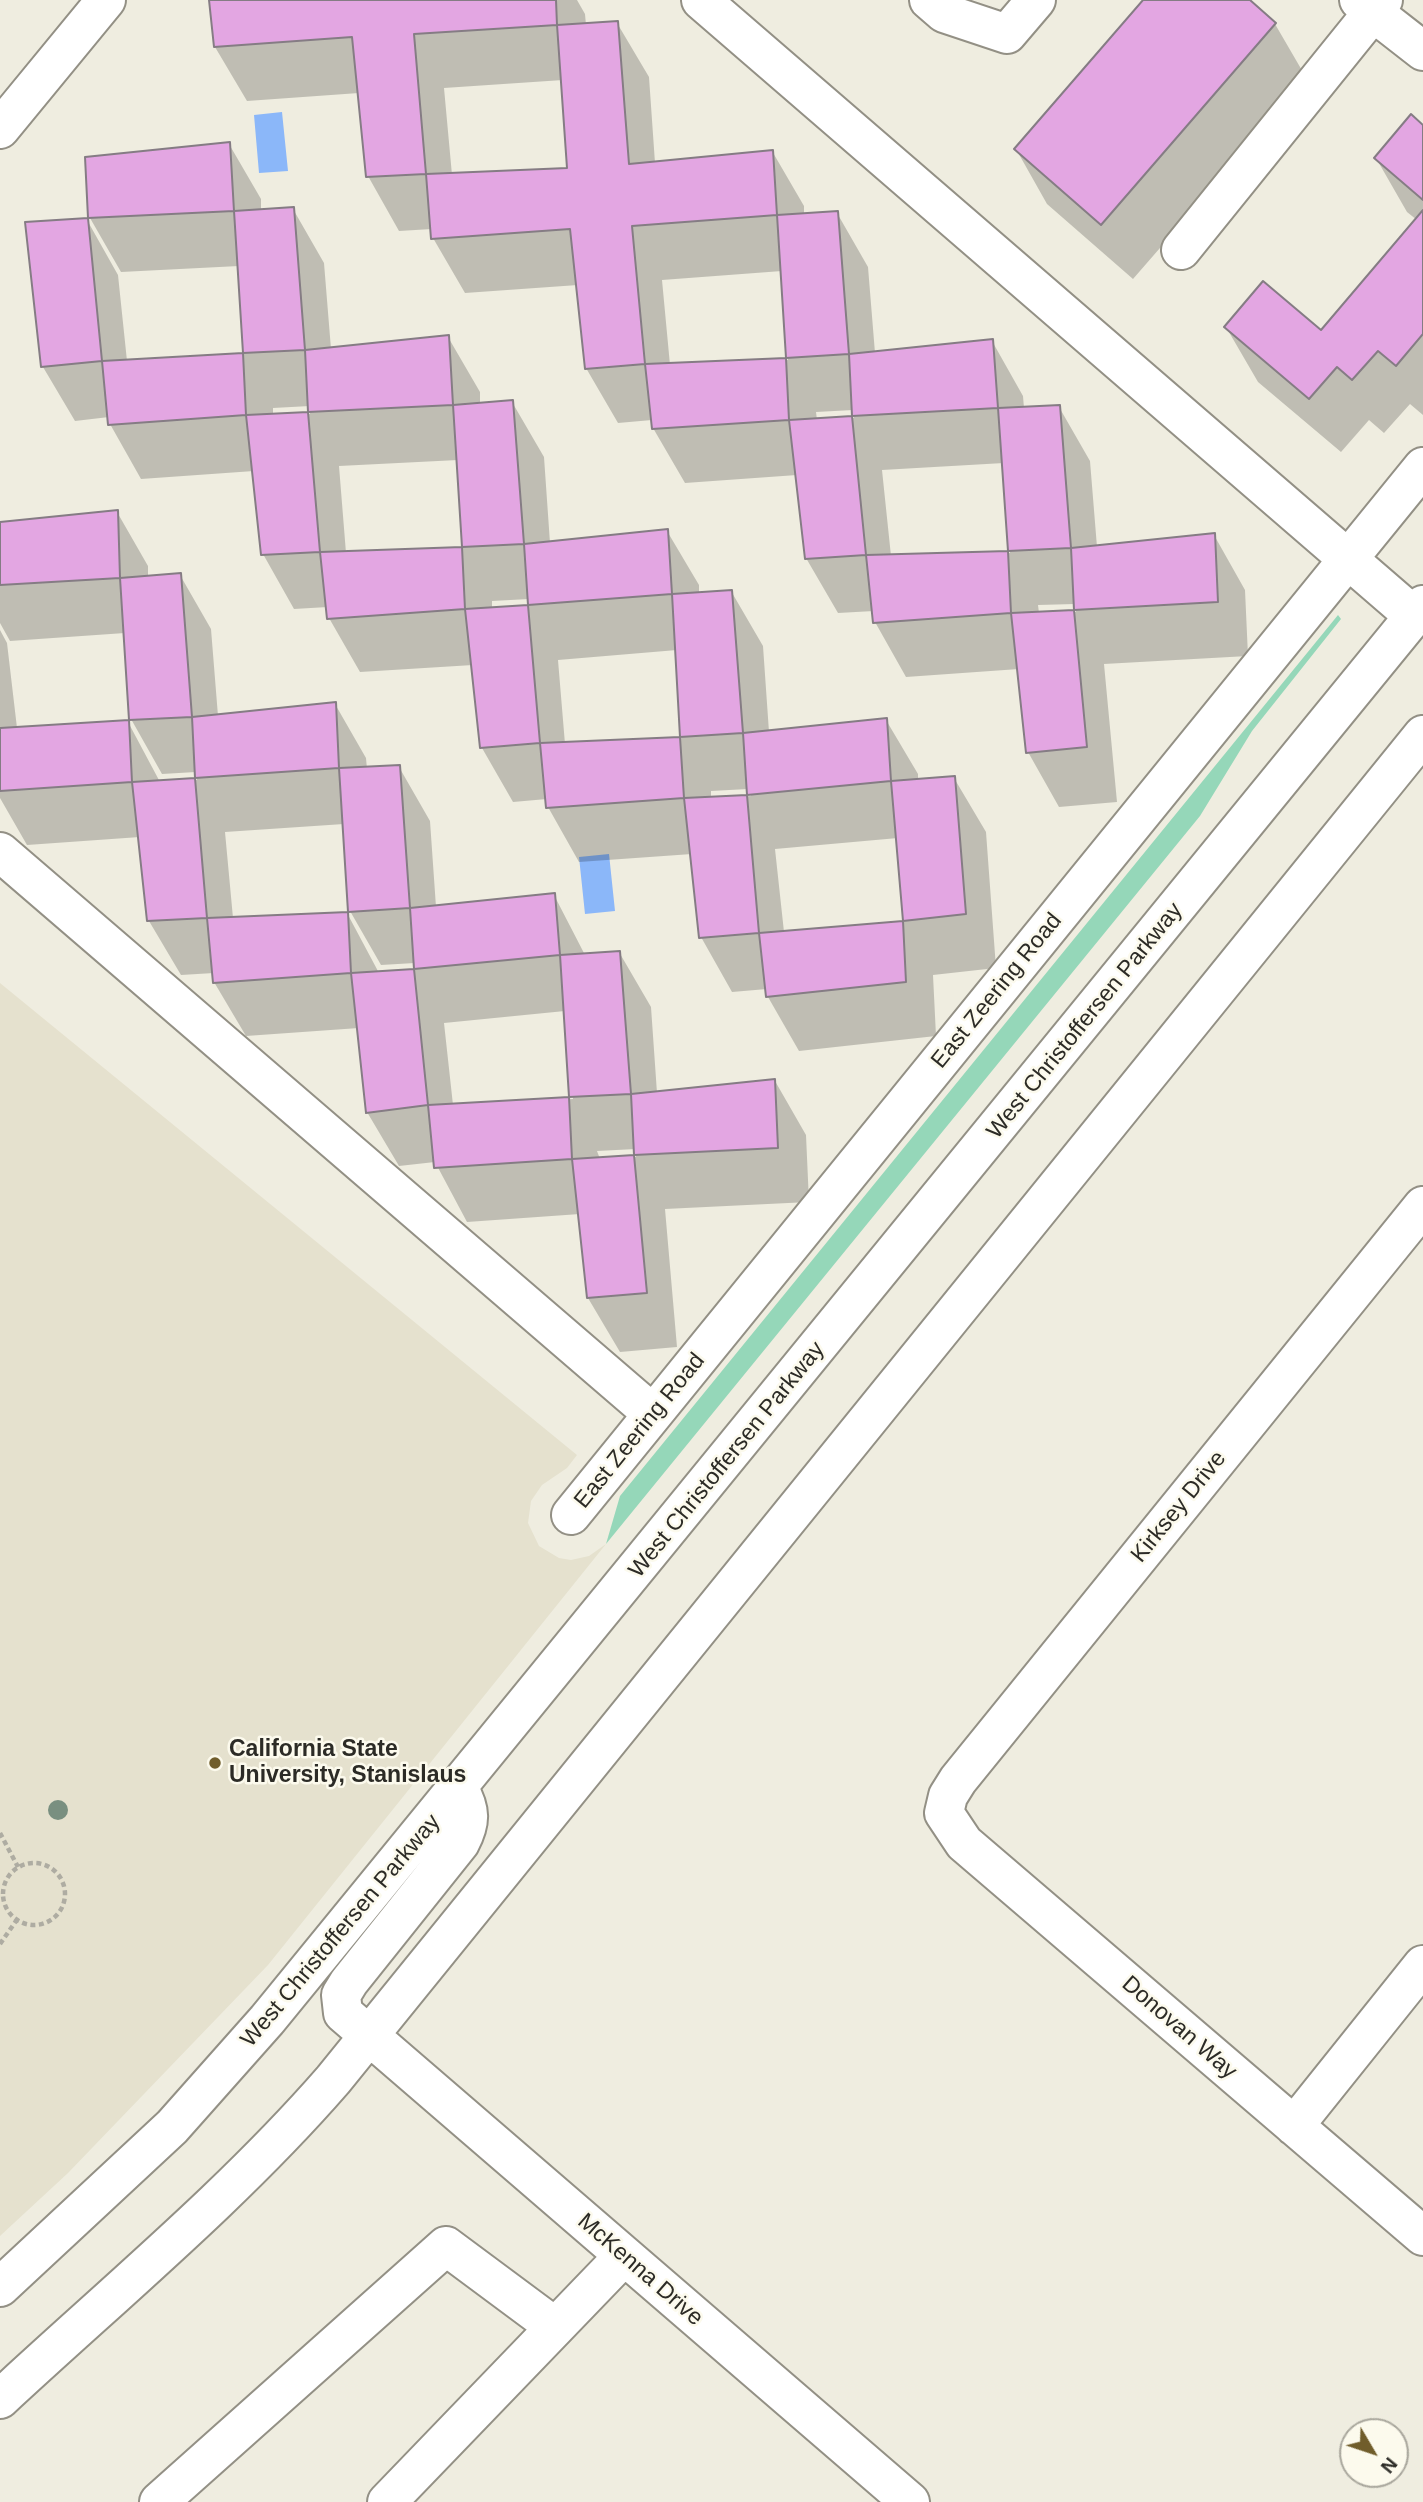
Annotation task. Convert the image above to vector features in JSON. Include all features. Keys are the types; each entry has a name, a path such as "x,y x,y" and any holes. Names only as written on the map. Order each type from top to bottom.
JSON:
{"street":[{"path":"0,129 106,0"},
{"path":"701,0 1348,560 1419,611"},
{"path":"929,0 944,13 1007,34 1036,0"},
{"path":"1181,250 1372,4 1423,51"},
{"name":"East Zeering Road","path":"572,1515 1423,467"},
{"name":"West Christoffersen Parkway","path":"0,2287 122,2175 218,2078 459,1789 1419,611"},
{"path":"0,2399 294,2125 369,2038 1423,735"},
{"path":"0,852 653,1414"},
{"name":"Kirksey Drive","path":"944,1813 948,1796 958,1780 1423,1206"},
{"name":"McKenna Drive","path":"459,1789 470,1814 468,1828 460,1843 341,1995 343,2013 910,2502"},
{"name":"Donovan Way","path":"944,1813 964,1843 1423,2236"},
{"path":"1294,2126 1423,1965"},
{"path":"159,2502 446,2246 555,2327"},
{"path":"387,2502 624,2256"}],"path":[{"path":"0,1833 18,1867"},
{"path":"37,1863 47,1866 62,1880 65,1890 61,1910 46,1923 36,1926 16,1921 3,1904 4,1883 18,1867 37,1863"},
{"path":"0,1944 16,1921"}],"shaded area":[{"name":"California State University, Stanislaus","path":"0,983 577,1455 567,1468 542,1485 531,1501 528,1523 539,1546 559,1558 571,1560 589,1556 606,1544 268,1965 68,2173 0,2236"}],"green space":[{"path":"1338,615 1341,619 1252,731 1200,816 606,1544 620,1496"}],"water":[{"path":"282,112 288,171 259,173 254,115"},
{"path":"609,854 615,911 585,914 579,857"}],"building":[{"path":"209,0 556,0 557,25 414,34 426,174 366,177 352,37 214,47"},
{"path":"1143,0 1250,0 1276,23 1101,225 1014,149"},
{"path":"618,21 629,164 773,150 777,215 632,226 645,364 585,369 570,229 431,239 426,174 567,168 557,25"},
{"path":"1411,114 1423,125 1423,200 1374,158"},
{"path":"230,142 234,211 88,218 85,157"},
{"path":"294,207 305,350 243,353 234,211"},
{"path":"1423,210 1423,334 1396,366 1378,351 1352,380 1337,367 1309,399 1224,327 1263,281 1321,330"},
{"path":"838,211 849,354 786,358 777,215"},
{"path":"88,218 102,361 41,367 25,222"},
{"path":"449,335 453,405 308,412 305,350"},
{"path":"993,339 998,408 852,416 849,354"},
{"path":"243,353 246,415 108,425 102,361"},
{"path":"786,358 789,420 652,429 645,364"},
{"path":"513,400 524,544 462,547 453,405"},
{"path":"1060,405 1071,548 1008,551 998,408"},
{"path":"308,412 320,552 261,555 246,415"},
{"path":"852,416 866,555 805,559 789,420"},
{"path":"118,510 120,578 0,585 0,522"},
{"path":"668,529 672,594 528,605 524,544"},
{"path":"1215,533 1218,602 1074,610 1071,548"},
{"path":"462,547 465,609 327,619 320,552"},
{"path":"1008,551 1011,613 873,623 866,555"},
{"path":"181,573 192,717 129,720 120,578"},
{"path":"732,590 743,733 680,737 672,594"},
{"path":"528,605 540,743 480,748 465,609"},
{"path":"1074,610 1087,747 1026,753 1011,613"},
{"path":"336,702 339,768 195,778 192,717"},
{"path":"887,718 891,781 747,795 743,733"},
{"path":"129,720 132,782 0,791 0,728"},
{"path":"680,737 684,798 546,808 540,743"},
{"path":"400,765 410,908 348,912 339,768"},
{"path":"955,776 966,914 903,921 891,781"},
{"path":"195,778 207,918 147,921 132,782"},
{"path":"747,795 759,933 699,938 684,798"},
{"path":"555,893 560,955 414,969 410,908"},
{"path":"348,912 351,973 213,983 207,918"},
{"path":"903,921 906,982 766,997 759,933"},
{"path":"620,951 631,1094 569,1097 560,955"},
{"path":"414,969 428,1105 366,1113 351,973"},
{"path":"775,1079 778,1148 634,1155 631,1094"},
{"path":"569,1097 572,1159 434,1168 428,1105"},
{"path":"634,1155 647,1293 587,1298 572,1159"}],"place":[{"name":"California State University, Stanislaus","path":"215,1763"}]}
